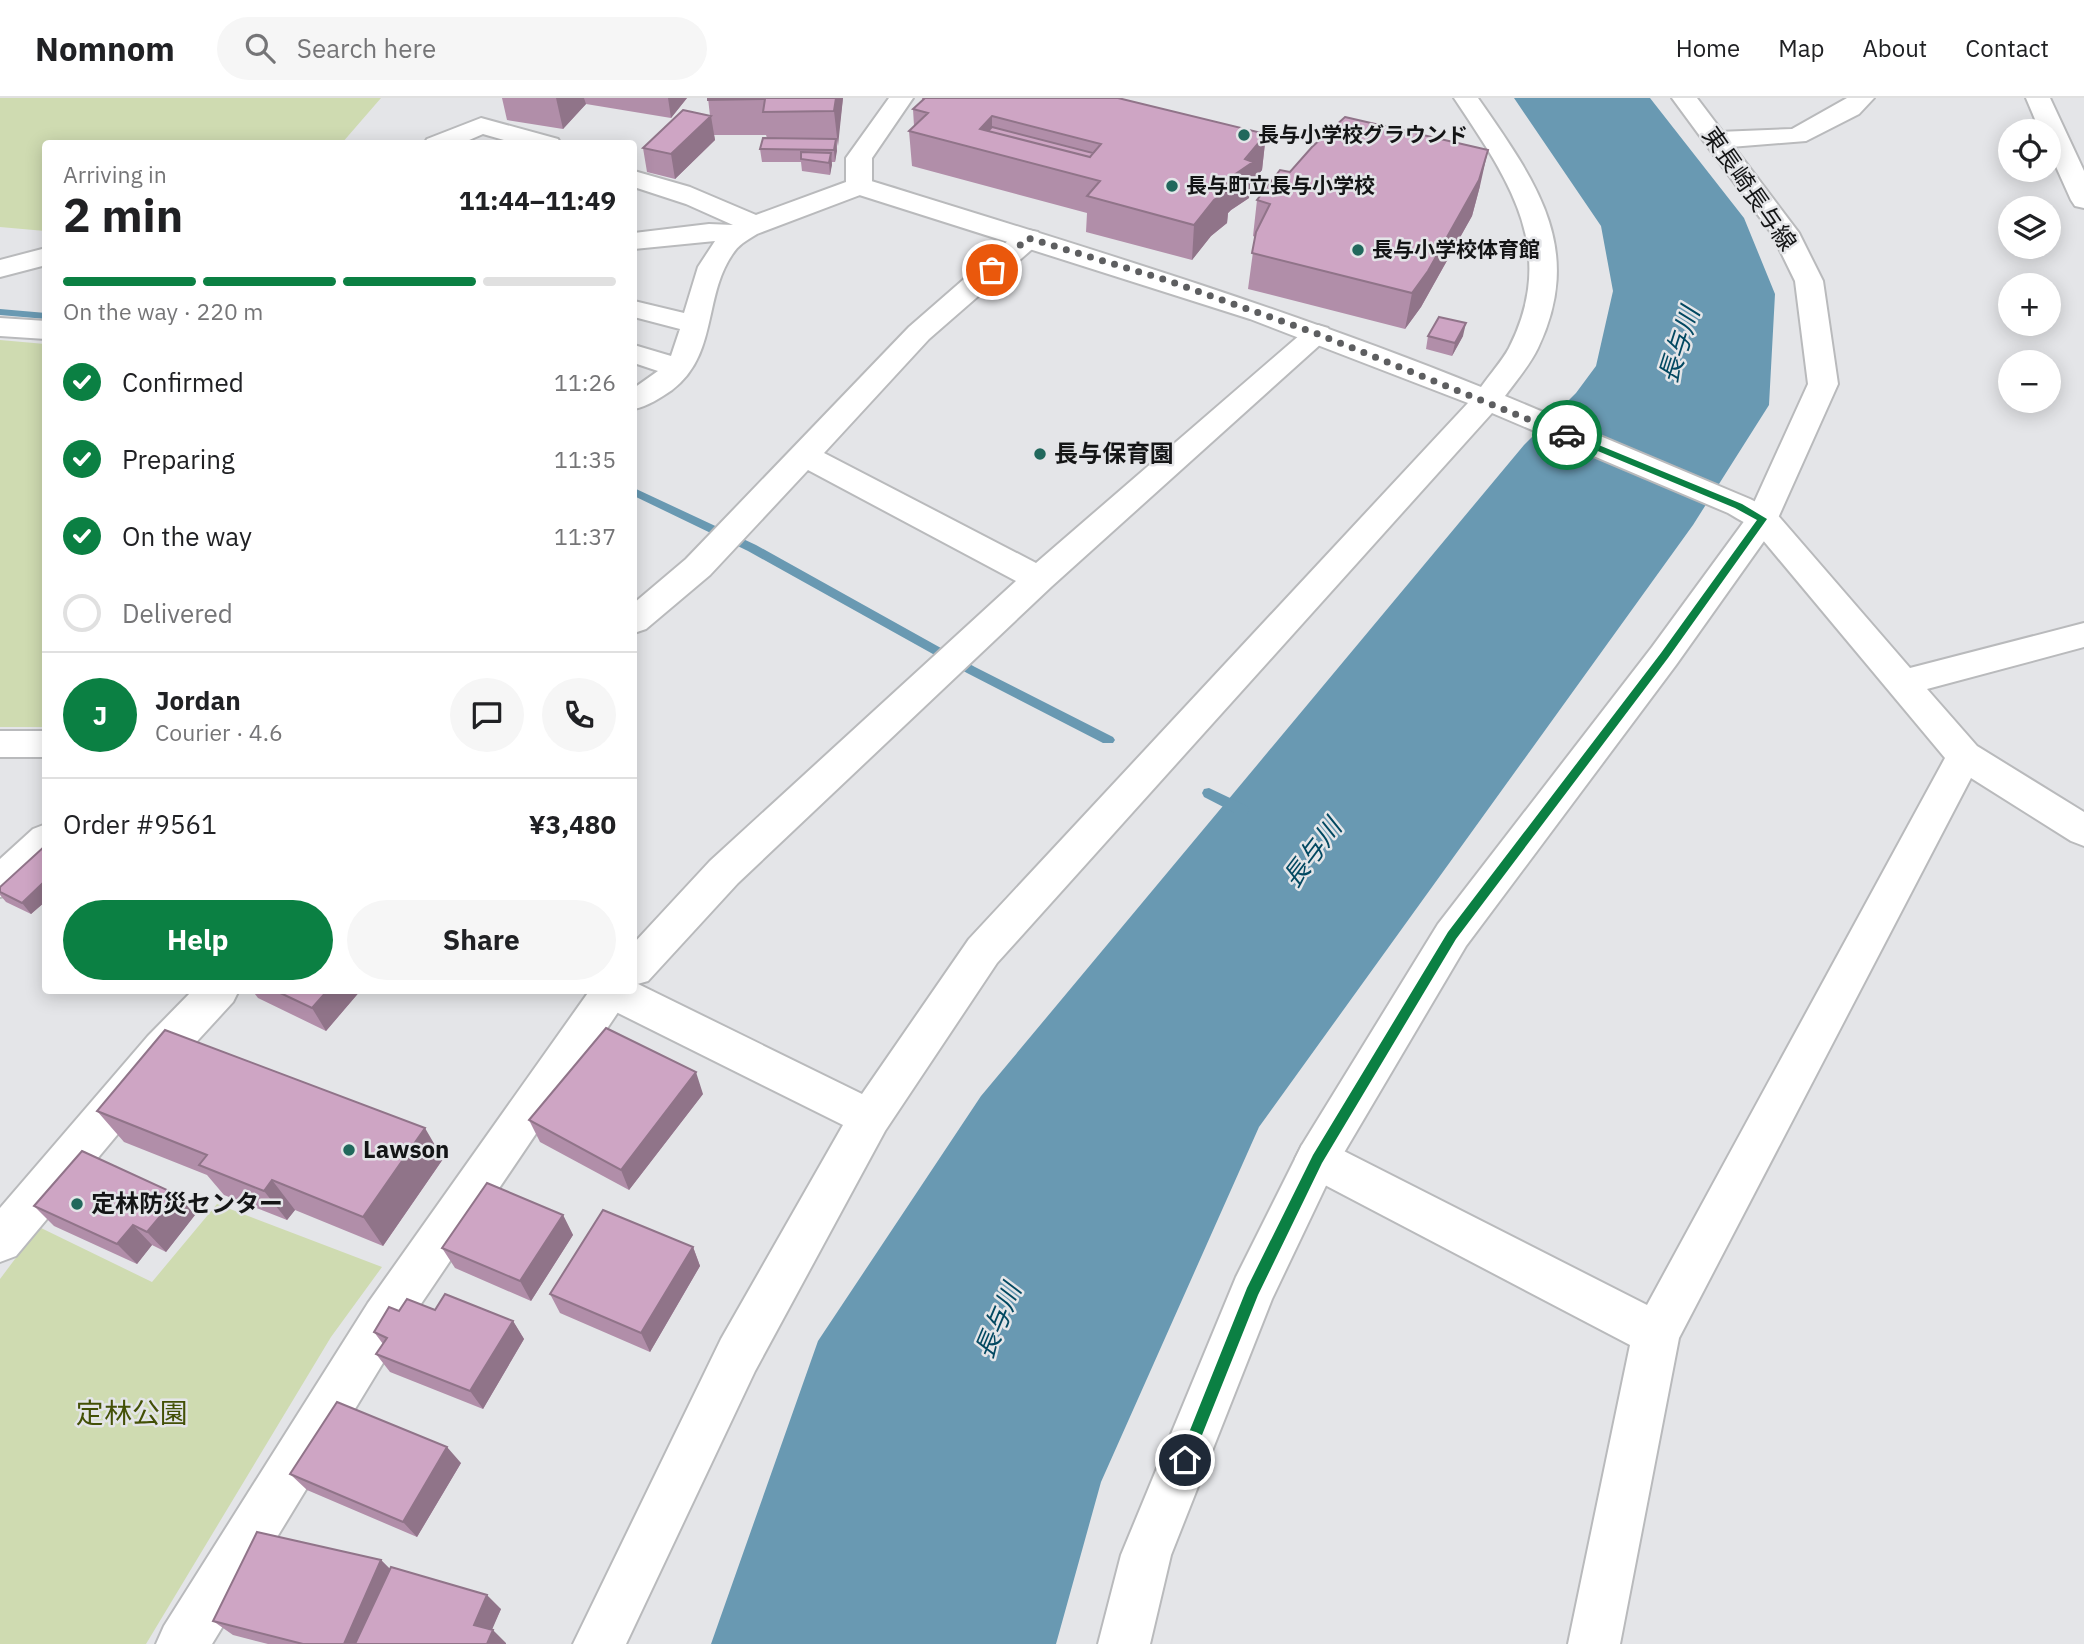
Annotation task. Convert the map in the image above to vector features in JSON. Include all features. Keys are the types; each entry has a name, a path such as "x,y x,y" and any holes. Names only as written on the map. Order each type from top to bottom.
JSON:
{"street":[{"path":"483,98 472,119 481,126 534,140"},
{"path":"859,186 859,158 901,98"},
{"path":"599,1644 738,1356 870,1118 983,951 1500,406 1543,296 1542,242 1534,210 1512,166 1466,98"},
{"name":"東長崎長与線","path":"1124,1644 1151,1542 1252,1292 1317,1159 1452,935 1664,656 1751,512 1822,384 1809,281 1785,233 1684,98"},
{"path":"1718,140 1797,136 1850,109 1861,98"},
{"path":"2038,98 2084,200"},
{"path":"446,140 481,126"},
{"path":"637,180 712,204 745,229"},
{"path":"637,241 745,229 859,186 1166,280 1318,334 1500,406 1751,512 1964,756 2084,831"},
{"path":"637,398 659,386 685,357 715,257 745,229"},
{"path":"637,618 698,567 919,332 1028,238"},
{"path":"0,269 42,258"},
{"path":"637,310 695,324"},
{"path":"0,327 42,330"},
{"path":"637,964 724,872 1039,579 1318,334"},
{"path":"637,355 676,367"},
{"path":"804,455 1039,579"},
{"path":"1902,683 2084,635"},
{"path":"0,744 42,744"},
{"path":"1594,1644 1656,1334 1964,756"},
{"path":"0,883 42,843"},
{"path":"0,1241 163,1049 215,994"},
{"path":"182,1644 384,1320 611,994"},
{"path":"634,994 870,1118"},
{"path":"1317,1159 1656,1334"}],"green space":[{"path":"0,98 381,98 345,140 42,140 42,231 0,227"},
{"path":"0,340 42,344 42,727 0,727"},
{"name":"定林公園","path":"217,1204 382,1267 331,1337 146,1644 0,1644 0,1279 39,1227 152,1282"}],"water":[{"name":"長与川","path":"1514,98 1650,98 1744,218 1775,294 1769,405 1693,525 1259,1127 1101,1482 1056,1644 711,1644 818,1341 981,1096 1524,445 1576,393 1596,366 1613,291 1601,226"}],"building":[{"path":"708,98 836,98 834,111 763,112 765,99"},
{"path":"925,98 1118,98 1266,134 1245,159 1253,162 1234,175 1225,185 1231,188 1214,200 1194,225 1087,196 1100,181 909,131 928,113 913,109","holes":["992,116 1101,144 1090,157 980,129"]},
{"path":"683,110 711,116 671,154 643,148"},
{"name":"長与小学校体育館","path":"1345,117 1488,150 1479,180 1428,271 1412,293 1252,253 1256,232 1270,204 1257,200 1280,170 1290,172 1312,147"},
{"path":"992,127 1093,153 1090,157 988,131"},
{"path":"763,138 836,139 834,150 760,149"},
{"path":"801,152 831,153 829,163 801,159"},
{"path":"1439,317 1466,323 1455,343 1428,336"},
{"path":"42,849 42,884 22,903 0,892 0,887"},
{"path":"282,994 324,994 312,1008"},
{"path":"606,1028 696,1072 621,1170 529,1120"},
{"path":"165,1030 425,1128 363,1217 272,1180 264,1191 199,1165 207,1155 97,1111"},
{"path":"82,1151 178,1195 147,1232 133,1225 117,1244 34,1206"},
{"path":"487,1183 563,1215 520,1281 442,1248"},
{"path":"603,1210 693,1247 641,1333 550,1294"},
{"path":"445,1294 513,1321 470,1391 376,1354 387,1338 374,1332 389,1307 399,1311 407,1299 435,1310"},
{"path":"337,1402 447,1447 403,1522 290,1474"},
{"path":"257,1532 381,1560 344,1644 303,1644 213,1621"},
{"path":"391,1567 487,1595 474,1625 493,1630 487,1644 355,1644"}],"waterway":[{"path":"0,312 42,316"},
{"path":"637,493 752,548 971,670 1108,740"},
{"path":"1209,793 1242,810"}],"way so far":[{"path":"992,270 1028,238 1166,280 1318,334 1488,400 1567,435"}],"place":[{"name":"長与小学校グラウンド","path":"1244,135"},
{"name":"長与町立長与小学校","path":"1172,186"},
{"name":"長与小学校体育館","path":"1358,250"},
{"name":"長与保育園","path":"1040,454"},
{"name":"Lawson","path":"349,1150"},
{"name":"定林防災センター","path":"77,1204"}],"route":[{"path":"1185,1460 1252,1292 1317,1159 1452,935 1664,656 1763,519 1739,506 1567,435"}]}
